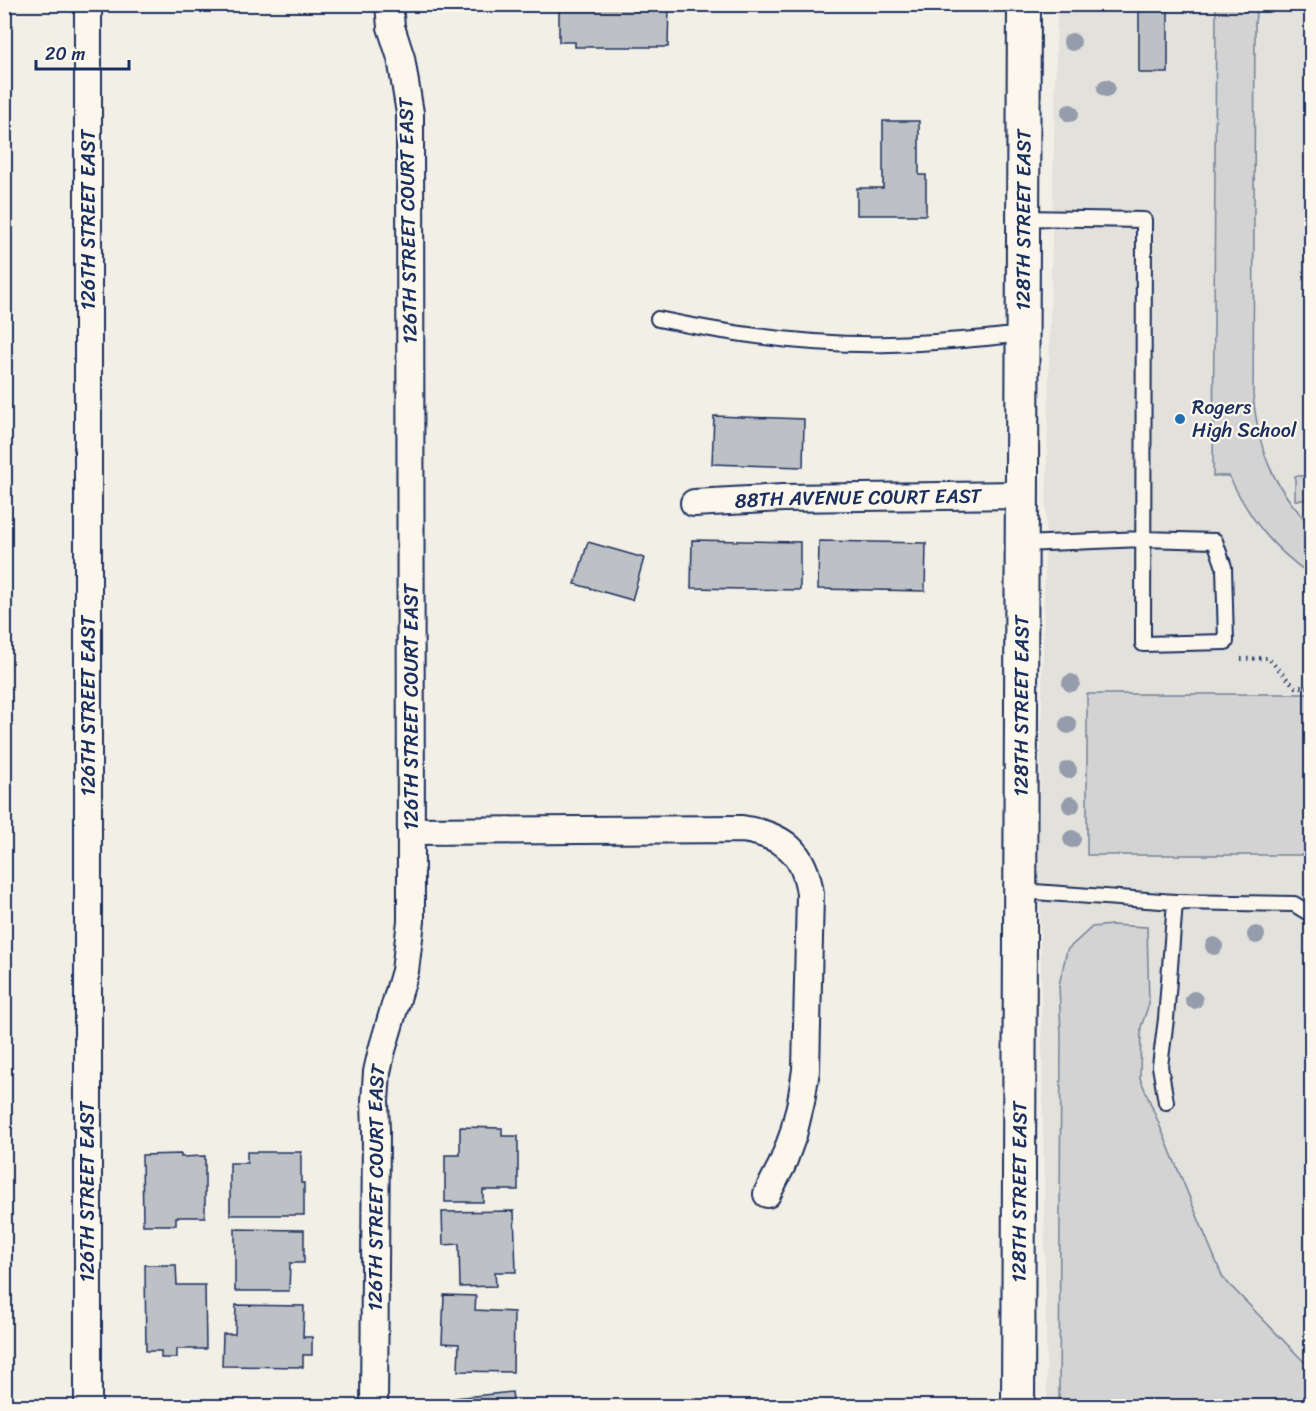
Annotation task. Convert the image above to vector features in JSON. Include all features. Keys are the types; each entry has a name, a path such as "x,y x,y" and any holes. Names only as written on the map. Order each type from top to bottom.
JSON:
{"street":[{"name":"126TH STREET EAST","path":"88,4 88,1407"},
{"name":"126TH STREET COURT EAST","path":"374,1407 377,1072 398,1000 409,946 411,921 410,129 407,89 401,58 391,27 389,4"},
{"name":"128TH STREET EAST","path":"1018,1407 1024,4"},
{"name":"88TH AVENUE COURT EAST","path":"694,503 783,498 1022,495"},
{"path":"411,831 742,829 770,836 789,847 804,867 810,894 806,1070 793,1135 782,1165 767,1194"}],"lane":[{"path":"1022,544 1143,539 1215,541 1224,567 1226,642 1143,645 1143,539 1144,220 1023,218"},
{"path":"658,319 766,338 821,343 900,344 1023,334"},
{"path":"1020,891 1175,902 1294,904 1311,915"},
{"path":"1166,1102 1160,1066 1175,902"}],"path":[{"path":"1241,659 1268,658 1295,687 1311,687"}],"shaded area":[{"name":"Rogers High School","path":"1057,5 1311,5 1311,1406 1047,1406 1039,834"},
{"path":"1216,5 1257,5 1255,23 1253,395 1259,434 1269,466 1286,496 1311,526 1311,575 1297,565 1263,532 1245,506 1229,476 1213,476"},
{"path":"1295,476 1311,476 1311,500 1295,500"},
{"path":"1087,694 1311,694 1311,855 1087,855"},
{"path":"1112,925 1147,927 1149,1004 1141,1027 1140,1078 1223,1278 1311,1369 1311,1406 1059,1406 1061,1036 1059,985 1067,950 1092,927"}],"building":[{"path":"559,4 669,4 668,47 575,47 575,42 559,42"},
{"path":"1139,4 1168,4 1168,73 1139,73"},
{"path":"883,121 919,121 919,175 926,175 926,215 857,215 857,188 883,188"},
{"path":"714,416 804,419 803,467 712,464"},
{"path":"692,540 800,542 800,590 691,588"},
{"path":"819,541 926,543 925,591 818,589"},
{"path":"588,542 644,558 632,600 575,584"},
{"path":"460,1127 502,1128 502,1136 518,1136 518,1190 483,1190 483,1202 445,1202 445,1155 460,1155"},
{"path":"247,1152 301,1152 304,1215 230,1215 230,1163 247,1163"},
{"path":"181,1154 181,1157 205,1156 205,1217 176,1217 176,1225 143,1225 142,1155"},
{"path":"514,1211 516,1272 495,1272 496,1286 460,1287 459,1244 443,1245 442,1212"},
{"path":"235,1229 304,1230 304,1263 290,1263 289,1291 235,1291"},
{"path":"145,1265 176,1265 177,1285 205,1285 206,1349 177,1349 177,1358 161,1358 161,1351 146,1351"},
{"path":"444,1295 476,1296 475,1310 514,1312 513,1372 458,1371 459,1344 442,1343"},
{"path":"236,1305 304,1306 303,1337 312,1337 312,1355 303,1355 303,1367 222,1366 223,1334 235,1334"},
{"path":"512,1392 514,1406 456,1406 455,1398"}],"place":[{"name":"Rogers High School","path":"1180,419"}]}
